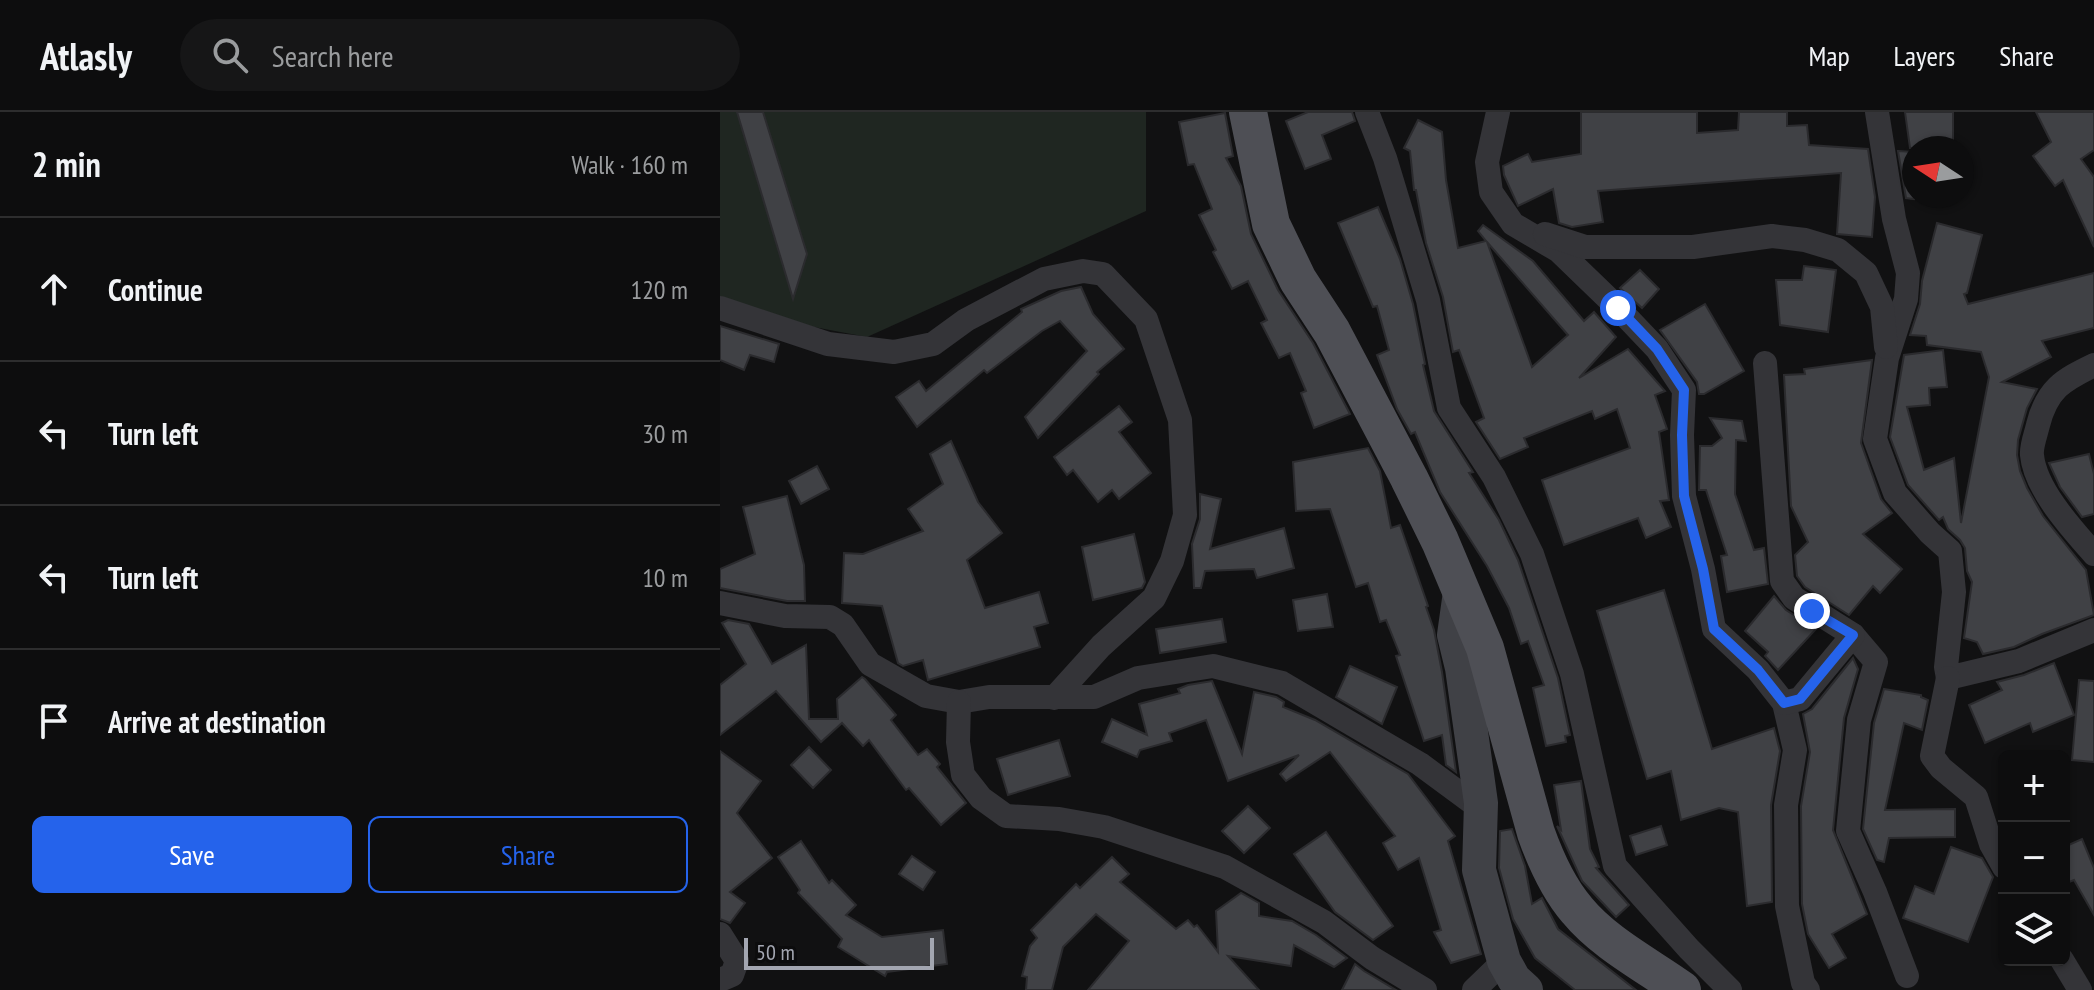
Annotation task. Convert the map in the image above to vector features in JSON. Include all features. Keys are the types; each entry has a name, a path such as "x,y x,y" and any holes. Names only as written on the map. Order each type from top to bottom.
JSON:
{"main road":[{"path":"1248,112 1271,224 1298,280 1332,332 1409,478 1440,541 1485,648 1536,833 1547,862 1578,911 1601,933 1682,990"},
{"path":"1460,592 1454,635 1462,668 1481,809 1479,870 1504,961 1514,979 1526,990"}],"street":[{"path":"1367,112 1385,158 1428,300 1449,408 1494,477 1532,554 1567,659 1615,866 1730,990"},
{"path":"1498,112 1487,162 1491,192 1513,224 1559,251 1657,349 1684,390 1684,496 1703,569 1714,629 1758,670 1784,703 1795,750 1786,805 1787,906 1803,983 1808,990"},
{"path":"1877,112 1894,219 1908,273 1906,299 1887,358 1875,439 1895,493 1950,551 1954,592 1946,667 1948,678 1932,756 1941,768 1976,797 1998,856"},
{"path":"1513,224 1585,247 1693,247 1772,236 1805,240 1838,250 1866,273 1882,307 1887,358"},
{"path":"720,308 828,344 894,352 933,344 966,320 1044,279 1083,271 1103,274 1146,319 1180,420 1185,515 1172,561 1154,598 1101,646 1054,698"},
{"path":"1765,363 1782,581 1794,598 1853,635 1876,662 1859,720 1848,831 1907,976"},
{"path":"2094,365 2062,380 2047,400 2032,454 2040,482 2070,527 2094,554"},
{"path":"720,603 785,616 830,617 843,625 870,664 926,696 959,702 989,697 1094,697 1138,678 1213,666 1282,683 1420,764 1481,809"},
{"path":"1948,678 2019,661 2094,630"},
{"path":"1784,703 1800,699 1853,635"},
{"path":"959,702 958,742 963,775 981,798 1006,816 1059,819 1104,827 1225,867 1324,922 1372,958 1425,990"},
{"path":"720,934 737,961 732,975 720,980"},
{"path":"1474,990 1504,961"},
{"path":"2066,966 2080,990"}],"shaded area":[{"path":"720,112 1146,112 1146,211 867,337 766,318 720,301"}],"building":[{"path":"737,112 763,112 807,254 793,299"},
{"path":"1308,112 1352,112 1355,121 1322,135 1331,159 1305,169 1286,121"},
{"path":"1581,112 1697,112 1697,133 1738,130 1739,112 1787,112 1787,126 1807,125 1809,145 1868,149 1875,197 1872,237 1837,234 1841,173 1598,191 1603,222 1572,227 1559,223 1553,189 1518,206 1503,166 1528,154 1532,162 1581,154"},
{"path":"1905,112 1953,112 1953,136 1908,136"},
{"path":"2036,112 2094,112 2094,150 2081,159 2094,177 2094,247 2063,180 2055,186 2033,156 2051,142"},
{"path":"1225,113 1233,156 1226,158 1241,186 1251,234 1278,290 1313,343 1350,414 1314,428 1301,393 1306,391 1290,353 1279,358 1261,323 1267,320 1248,281 1232,289 1199,215 1212,209 1194,164 1188,165 1179,122"},
{"path":"1418,120 1442,132 1446,180 1458,248 1486,241 1478,231 1483,225 1533,261 1584,321 1594,312 1616,337 1579,378 1628,349 1665,391 1655,395 1667,429 1659,432 1669,500 1660,501 1671,527 1646,538 1638,518 1564,545 1542,480 1630,448 1617,409 1595,419 1592,411 1524,438 1528,447 1500,459 1476,422 1484,418 1459,350 1453,352 1443,297 1414,190 1410,151 1404,148","holes":["1487,242 1568,335 1532,367"]},
{"path":"1898,151 1902,151 1902,174"},
{"path":"1378,207 1400,259 1413,304 1434,411 1473,472 1469,473 1499,520 1518,560 1558,678 1570,735 1565,736 1566,742 1546,746 1533,688 1544,685 1528,641 1521,644 1509,608 1487,566 1440,492 1415,432 1411,434 1397,409 1377,355 1389,350 1377,306 1373,307 1338,223"},
{"path":"1937,223 1982,235 1967,293 1964,294 1968,304 2094,273 2094,328 2042,341 2051,357 2002,382 2037,389 2027,408 2018,440 2020,471 2043,516 2086,570 2094,615 2014,647 1983,654 1977,642 1964,638 1972,582 1967,571 1965,548 1948,529 1943,517 1939,520 1908,485 1890,437 1904,355 1943,350 1947,387 1929,388 1930,405 1907,407 1924,470 1954,458 1961,523 1989,377 1981,352 1927,345 1926,336 1910,335 1920,304 1922,281"},
{"path":"1804,266 1836,270 1828,332 1780,325 1776,280 1802,280"},
{"path":"1640,270 1659,289 1642,308 1620,288"},
{"path":"1081,287 1093,314 1124,349 1097,372 1099,374 1038,438 1025,417 1087,351 1060,321 987,373 984,370 917,427 896,397 919,381 926,391 1022,312 1021,309 1061,291"},
{"path":"1705,304 1744,371 1699,394 1697,382 1660,330"},
{"path":"720,326 779,344 774,362 750,355 744,370 720,360"},
{"path":"1872,360 1861,443 1881,499 1892,513 1863,534 1902,569 1880,593 1873,586 1849,615 1805,587 1797,576 1795,555 1808,542 1791,506 1784,375 1805,374 1804,369"},
{"path":"1119,406 1132,422 1119,432 1151,473 1119,499 1112,490 1098,502 1073,470 1067,475 1054,457"},
{"path":"1710,418 1742,421 1746,441 1736,440 1735,494 1754,550 1764,548 1768,584 1727,592 1721,556 1727,555 1706,490 1699,490 1700,446 1712,446 1722,438"},
{"path":"951,441 978,502 1002,533 967,560 985,608 1039,592 1048,623 1034,627 1040,647 928,680 923,660 903,666 898,663 882,606 842,603 844,553 863,554 923,531 908,509 943,484 930,454"},
{"path":"1368,448 1380,471 1391,528 1400,525 1428,606 1442,672 1456,772 1446,765 1442,735 1424,741 1396,656 1400,655 1386,620 1380,622 1368,583 1356,587 1330,509 1296,511 1293,462"},
{"path":"2089,454 2094,474 2094,514 2082,517 2060,487 2049,463"},
{"path":"817,466 829,489 801,504 789,481"},
{"path":"1200,494 1221,499 1210,549 1284,528 1294,568 1257,578 1254,569 1205,571 1201,588 1194,588 1192,544 1200,519"},
{"path":"787,496 804,565 805,601 787,601 720,588 720,569 755,554 743,507"},
{"path":"1134,534 1145,582 1142,588 1093,600 1082,547"},
{"path":"1664,590 1712,749 1774,728 1780,751 1771,805 1772,902 1747,906 1738,812 1719,808 1681,820 1671,771 1647,779 1597,611"},
{"path":"1327,594 1333,627 1298,631 1293,600"},
{"path":"1774,596 1786,610 1816,629 1778,670 1765,656 1768,652 1745,631"},
{"path":"1222,619 1226,642 1160,653 1156,629"},
{"path":"728,620 749,624 772,664 806,645 809,719 838,719 837,699 862,677 865,679 896,715 891,720 918,755 927,749 940,764 937,767 966,803 941,825 909,788 906,790 869,740 863,746 842,723 821,742 776,691 720,735 720,685 746,664 722,623"},
{"path":"1853,658 1858,669 1844,718 1833,830 1867,914 1832,934 1846,958 1829,968 1808,934 1802,904 1801,806 1810,752 1803,714 1812,709"},
{"path":"2054,663 2074,715 2033,732 2030,723 1985,743 1969,705 2002,690 1997,682"},
{"path":"1350,666 1397,687 1382,724 1336,697"},
{"path":"2079,680 2094,681 2094,762 2072,760"},
{"path":"1212,681 1242,754 1254,692 1276,697 1284,702 1283,707 1315,720 1408,774 1455,836 1448,841 1481,954 1451,963 1434,932 1441,930 1419,858 1398,870 1383,843 1395,836 1330,752 1286,781 1280,774 1299,755 1228,781 1206,720 1169,733 1172,741 1140,750 1137,757 1102,742 1112,719 1147,735 1139,704 1180,693 1178,689 1188,685"},
{"path":"1884,689 1921,695 1928,700 1922,730 1904,723 1885,810 1955,809 1955,837 1889,838 1884,862 1877,860 1863,829 1874,723"},
{"path":"1059,740 1070,776 1008,795 997,759"},
{"path":"809,747 831,770 813,788 791,765"},
{"path":"720,751 761,781 737,813 772,858 730,892 745,903 730,923 720,919"},
{"path":"1581,781 1590,849 1599,867 1596,868 1629,905 1616,917 1582,881 1557,826 1561,830 1554,785"},
{"path":"1248,806 1270,828 1244,853 1222,831"},
{"path":"1661,826 1667,845 1636,855 1630,836"},
{"path":"1512,829 1525,866 1532,904 1542,898 1558,929 1636,990 1575,990 1535,958 1513,919 1499,868 1500,831"},
{"path":"1326,832 1393,926 1373,940 1335,912 1294,854"},
{"path":"2082,839 2094,868 2094,915 2074,880 2070,882 2070,844"},
{"path":"801,841 829,883 832,880 856,905 846,915 882,937 943,930 947,964 887,972 885,976 838,947 842,939 798,893 800,890 778,857"},
{"path":"1951,847 1982,858 1993,877 1968,942 1903,918 1915,886 1934,894"},
{"path":"912,856 935,872 923,890 899,874"},
{"path":"1112,857 1129,874 1120,882 1176,929 1188,920 1194,927 1197,925 1218,952 1216,911 1241,893 1259,903 1259,916 1292,921 1347,958 1334,967 1294,945 1291,966 1228,956 1259,990 1088,990 1129,941 1096,914 1063,947 1052,990 1026,990 1027,977 1022,976 1030,946 1037,938 1031,930 1076,884 1080,888"},
{"path":"1355,964 1364,971 1396,990 1342,990"}],"route":[{"path":"1618,308 1657,349 1684,390 1684,496 1703,569 1714,629 1758,670 1784,703 1800,699 1853,635 1812,611"}]}
